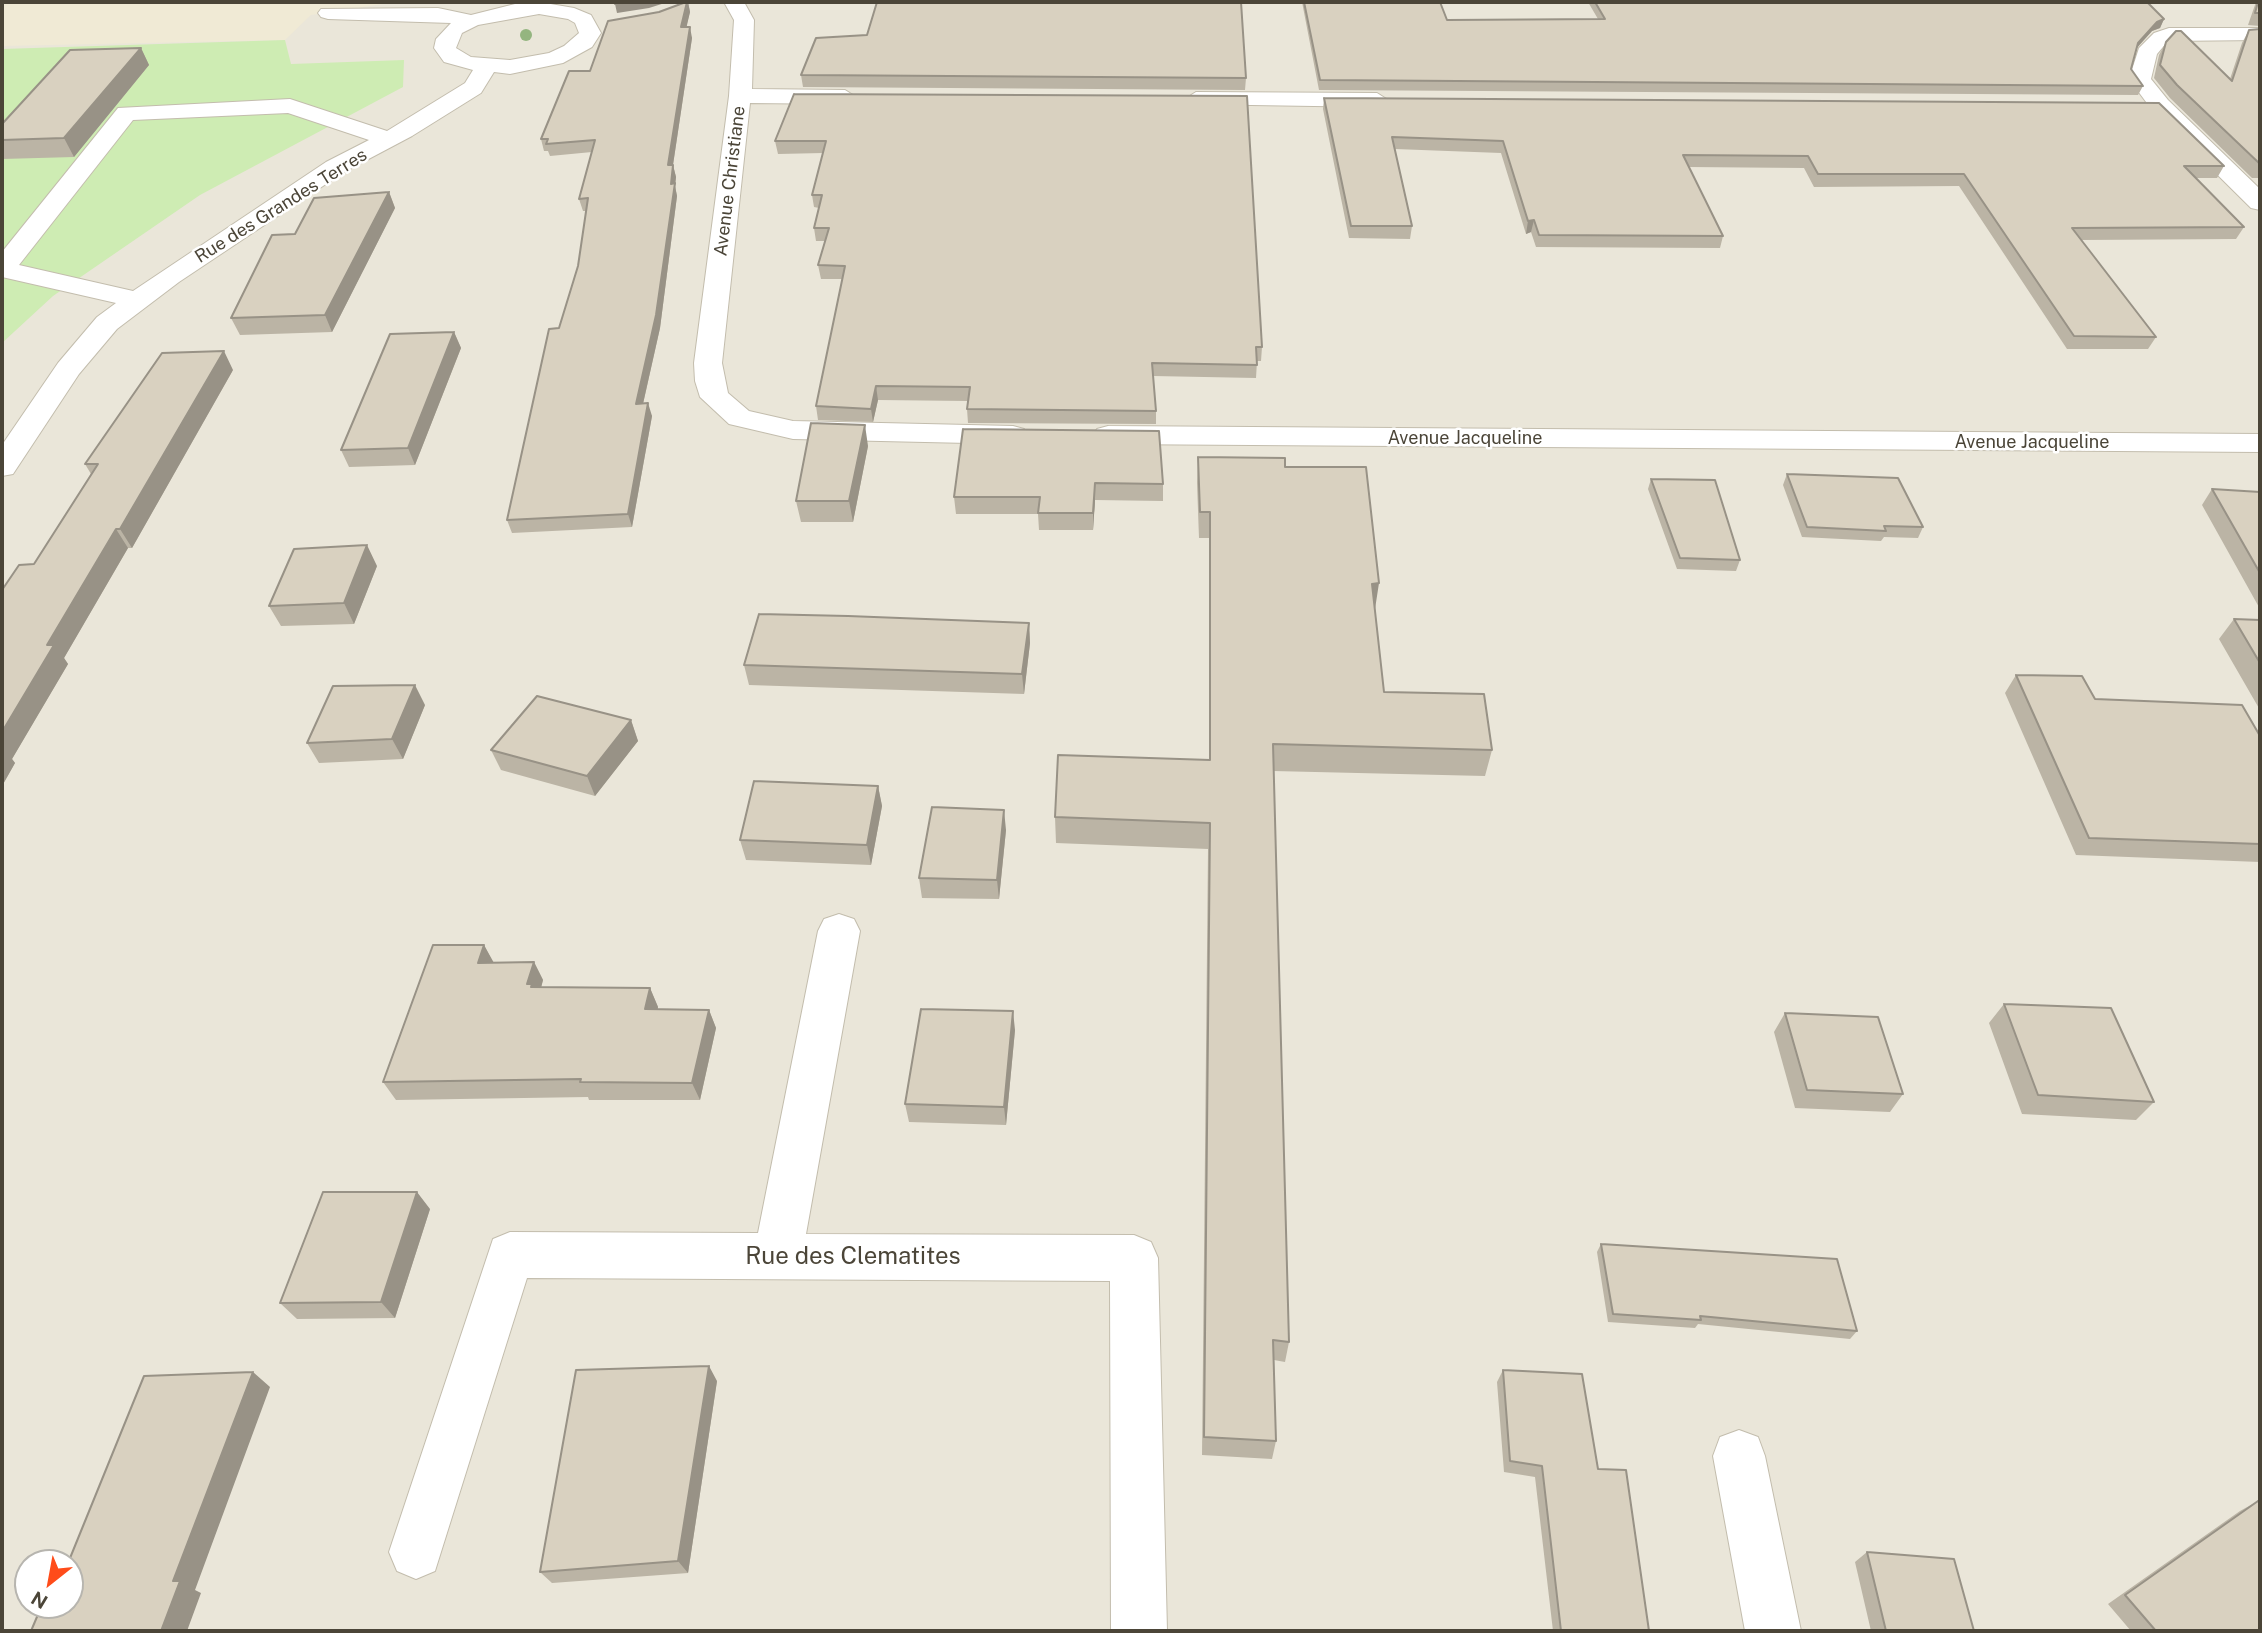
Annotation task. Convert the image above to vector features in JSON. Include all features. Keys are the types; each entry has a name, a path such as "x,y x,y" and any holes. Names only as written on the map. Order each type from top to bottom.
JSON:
{"street":[{"name":"Avenue Christiane","path":"734,2 744,20 740,96 709,363 709,381 715,397 739,418 793,430 1045,435"},
{"path":"566,6 584,19 600,25 584,42 555,58 533,64 487,66 452,57 445,48 447,39 455,29 471,21 515,10 566,6"},
{"path":"328,13 438,14 471,21"},
{"path":"2260,34 2183,33 2161,37 2147,53 2140,79 2160,105 2260,203"},
{"name":"Rue des Grandes Terres","path":"2,467 68,369 107,323 335,167 389,139 473,88 487,66"},
{"path":"740,96 866,97"},
{"path":"1172,99 1395,100"},
{"path":"2131,105 2160,105"},
{"path":"138,300 2,269 126,113 290,106 389,139"},
{"name":"Avenue Jacqueline","path":"1087,435 2260,443"},
{"path":"778,1256 839,931"},
{"name":"Rue des Clematites","path":"415,1552 510,1255 1135,1258 1139,1631"},
{"path":"1739,1456 1773,1631"}],"shaded area":[{"path":"2,2 2260,2 2260,1631 2,1631"},
{"path":"2,2 396,2 311,15 285,40 2,46"}],"green space":[{"path":"285,40 291,64 404,60 403,87 200,195 53,296 2,343 2,49"}],"building":[{"path":"687,2 681,27 690,27 668,165 673,165 671,184 675,183 656,315 636,404 648,403 628,514 507,520 549,329 559,328 578,266 588,198 579,199 595,140 546,144 548,139 541,139 569,71 590,71 608,21 659,12"},
{"path":"877,2 1241,2 1246,78 801,75 816,38 867,35"},
{"path":"1304,2 1440,2 1447,20 1605,19 1595,2 2147,2 2164,19 2157,22 2138,43 2131,69 2143,86 1320,80"},
{"path":"2258,2 2260,13 2255,13"},
{"path":"2260,29 2260,164 2177,85 2160,65 2166,42 2176,31 2181,31 2232,81 2249,30"},
{"path":"141,48 64,138 2,140 2,124 70,50"},
{"path":"794,94 1247,96 1262,347 1256,347 1257,365 1152,363 1156,411 967,409 970,387 876,386 871,409 816,406 845,266 818,265 829,228 814,228 822,195 812,195 826,141 775,141"},
{"path":"1324,98 2159,103 2224,166 2184,166 2244,227 2072,228 2156,337 2074,336 1964,174 1818,174 1808,156 1683,155 1723,236 1539,235 1534,220 1528,221 1503,141 1392,137 1412,226 1351,226"},
{"path":"389,192 325,315 231,318 272,235 295,234 314,198"},
{"path":"454,332 408,448 341,450 390,334"},
{"path":"224,351 120,529 116,529 47,645 54,645 2,732 2,590 19,565 34,564 98,464 85,464 162,353"},
{"path":"811,423 865,425 849,501 796,501"},
{"path":"963,429 1159,431 1163,484 1095,483 1093,513 1038,513 1040,497 954,497"},
{"path":"1198,457 1285,458 1285,467 1366,467 1379,583 1372,584 1384,692 1484,694 1492,750 1273,744 1289,1342 1273,1340 1276,1441 1204,1437 1210,823 1055,817 1058,755 1210,760 1210,512 1200,512"},
{"path":"1787,474 1898,478 1923,527 1884,526 1886,531 1807,527"},
{"path":"1651,479 1715,480 1740,560 1680,558"},
{"path":"2212,489 2260,492 2260,573"},
{"path":"367,545 344,603 269,606 294,549"},
{"path":"759,614 1029,623 1022,674 744,665"},
{"path":"2234,619 2260,620 2260,663"},
{"path":"2016,675 2082,676 2095,699 2242,705 2260,736 2260,844 2089,838"},
{"path":"415,685 392,739 307,743 333,686"},
{"path":"537,696 631,720 587,776 491,750"},
{"path":"754,781 878,786 867,845 740,840"},
{"path":"932,807 1004,810 997,880 919,878"},
{"path":"433,945 484,945 478,963 534,962 527,984 532,984 531,987 650,988 645,1009 709,1010 692,1083 580,1082 581,1079 383,1082"},
{"path":"2004,1004 2111,1008 2154,1102 2038,1095"},
{"path":"921,1009 1013,1011 1004,1107 905,1104"},
{"path":"1785,1013 1878,1017 1903,1094 1807,1090"},
{"path":"323,1192 417,1192 381,1302 280,1303"},
{"path":"1601,1244 1837,1259 1857,1331 1700,1316 1701,1320 1613,1314"},
{"path":"709,1366 678,1561 540,1572 576,1370"},
{"path":"1503,1370 1582,1374 1598,1469 1626,1470 1649,1631 1561,1631 1542,1466 1510,1461"},
{"path":"253,1372 173,1581 180,1581 161,1631 31,1631 36,1619 84,1619 84,1549 74,1549 144,1376"},
{"path":"2258,1501 2260,1631 2156,1631 2125,1595"},
{"path":"1867,1552 1954,1559 1974,1631 1886,1631"}]}
